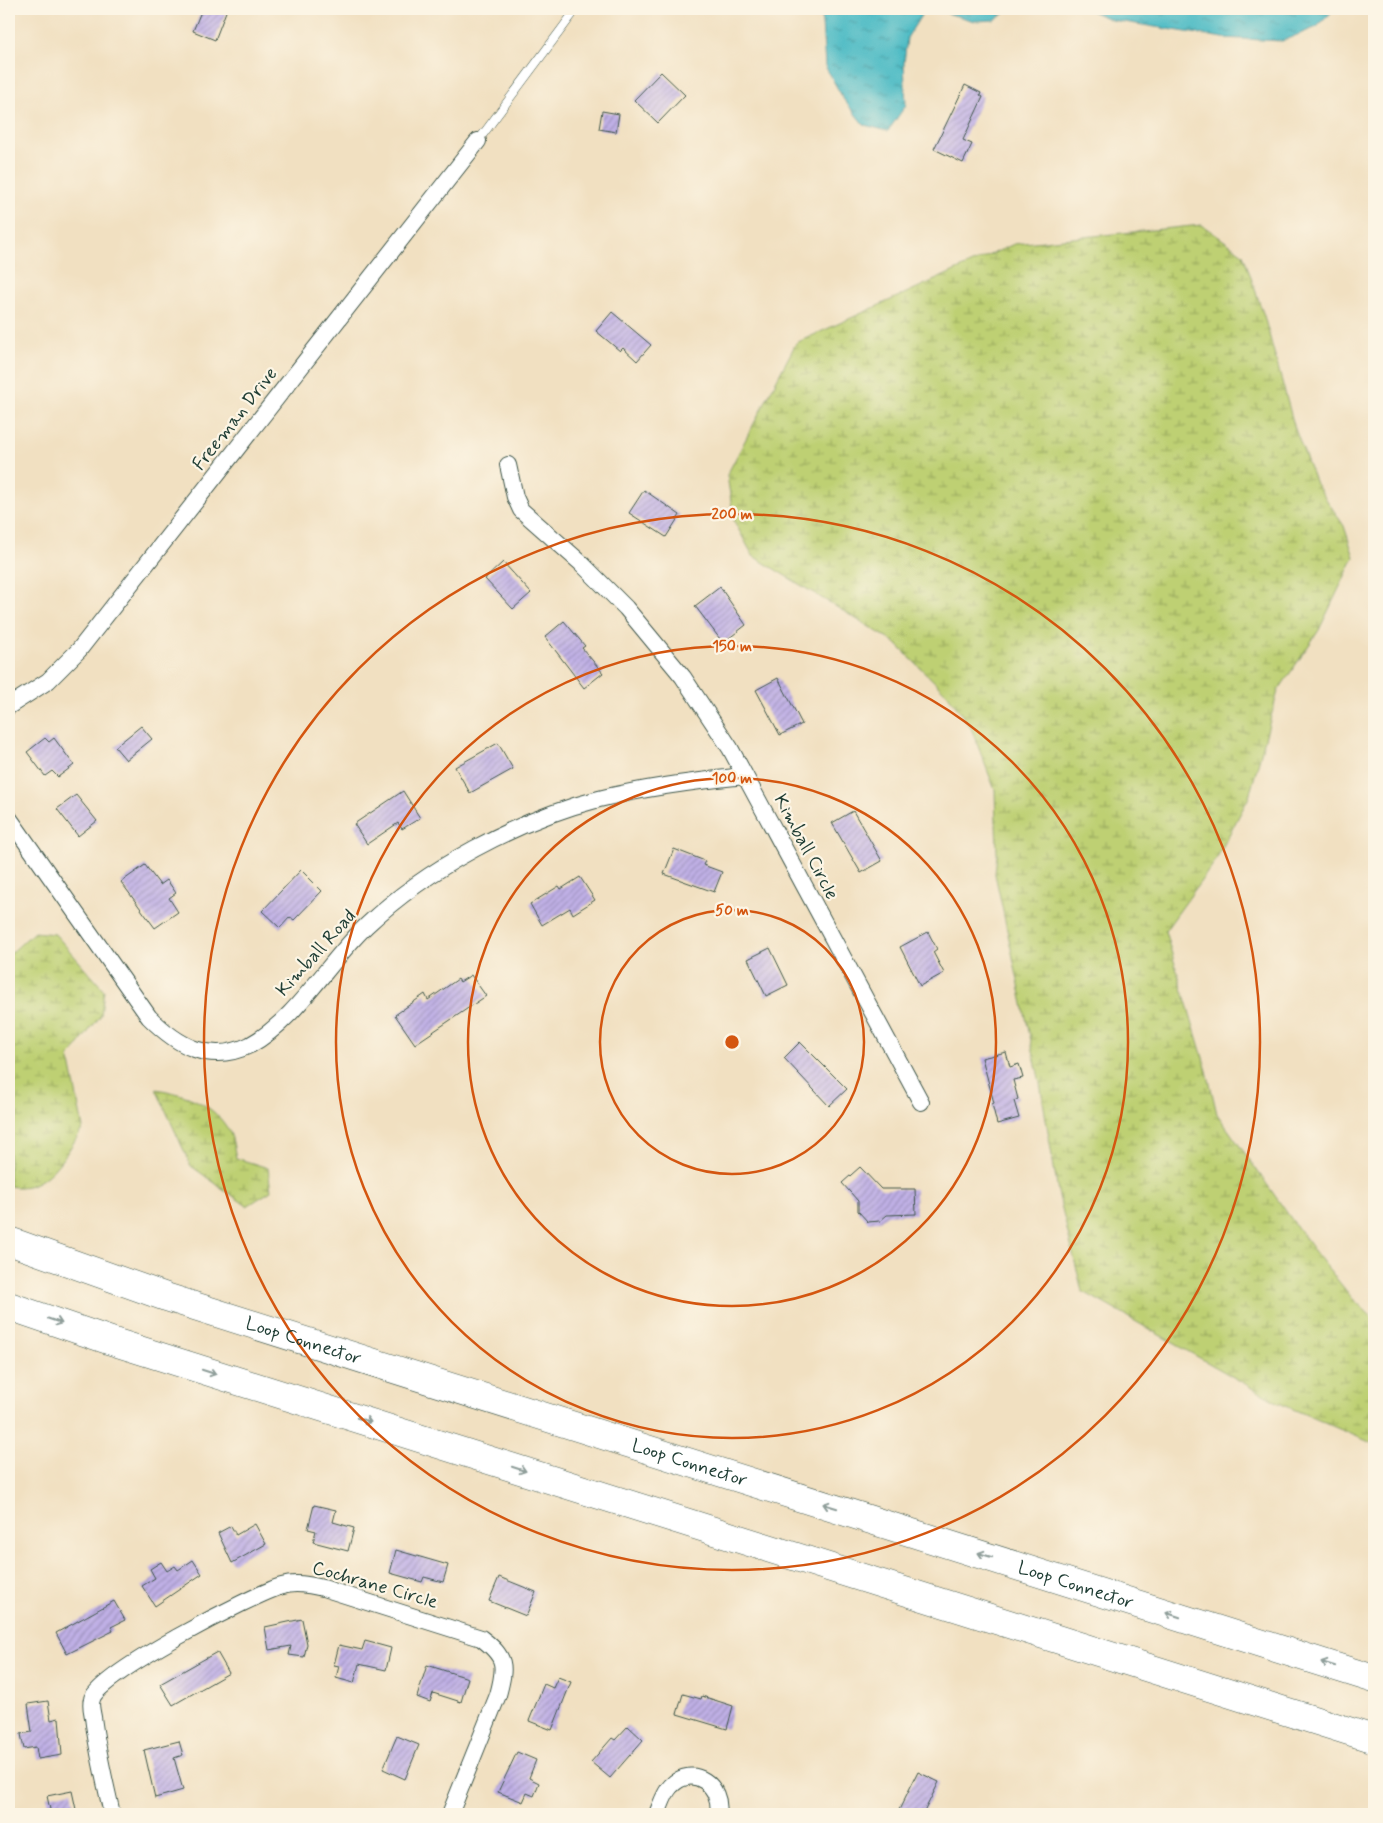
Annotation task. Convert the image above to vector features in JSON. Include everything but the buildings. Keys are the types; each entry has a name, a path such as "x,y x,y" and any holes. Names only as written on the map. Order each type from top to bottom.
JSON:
{"highway":[{"name":"Loop Connector","path":"9,1241 166,1296 1374,1679"},
{"path":"9,1306 111,1341 1374,1739"}],"street":[{"name":"Freeman Drive","path":"9,706 48,681 79,650 478,141"},
{"name":"Kimball Circle","path":"508,465 515,497 521,510 581,563 657,644 710,714 921,1102"},
{"name":"Kimball Road","path":"9,818 149,1016 168,1036 186,1047 206,1052 228,1052 249,1045 271,1030 292,1010 365,927 430,876 469,852 521,827 598,799 655,786 744,776"},
{"name":"Cochrane Circle","path":"112,1814 96,1739 91,1700 95,1690 114,1675 207,1621 282,1586 300,1583 323,1588 481,1638 496,1649 503,1661 504,1674 450,1814"},
{"path":"657,1814 672,1784 688,1777 706,1781 713,1788 720,1805 718,1814"}],"lane":[{"path":"478,141 572,16"}],"green space":[{"path":"1202,225 1243,254 1264,316 1295,429 1316,484 1344,526 1354,557 1319,630 1278,691 1249,797 1214,863 1165,931 1207,1071 1217,1114 1312,1248 1352,1298 1374,1319 1374,1444 1279,1403 1082,1291 1058,1192 1040,1083 995,874 997,854 995,790 971,728 948,695 894,642 753,556 734,521 727,475 796,343 1014,244"},
{"path":"34,932 55,934 104,990 101,1015 69,1057 83,1128 53,1170 34,1184 22,1187 9,1186 9,955"},
{"path":"156,1089 198,1101 215,1113 230,1134 236,1158 268,1168 271,1191 247,1206 191,1166"}],"water":[{"path":"821,9 925,9 907,38 904,63 906,105 888,131 864,125 844,100 825,66"},
{"path":"932,9 1011,9 994,20 975,21"},
{"path":"1086,9 1331,9 1331,13 1317,27 1282,41 1223,38 1112,20"}]}
